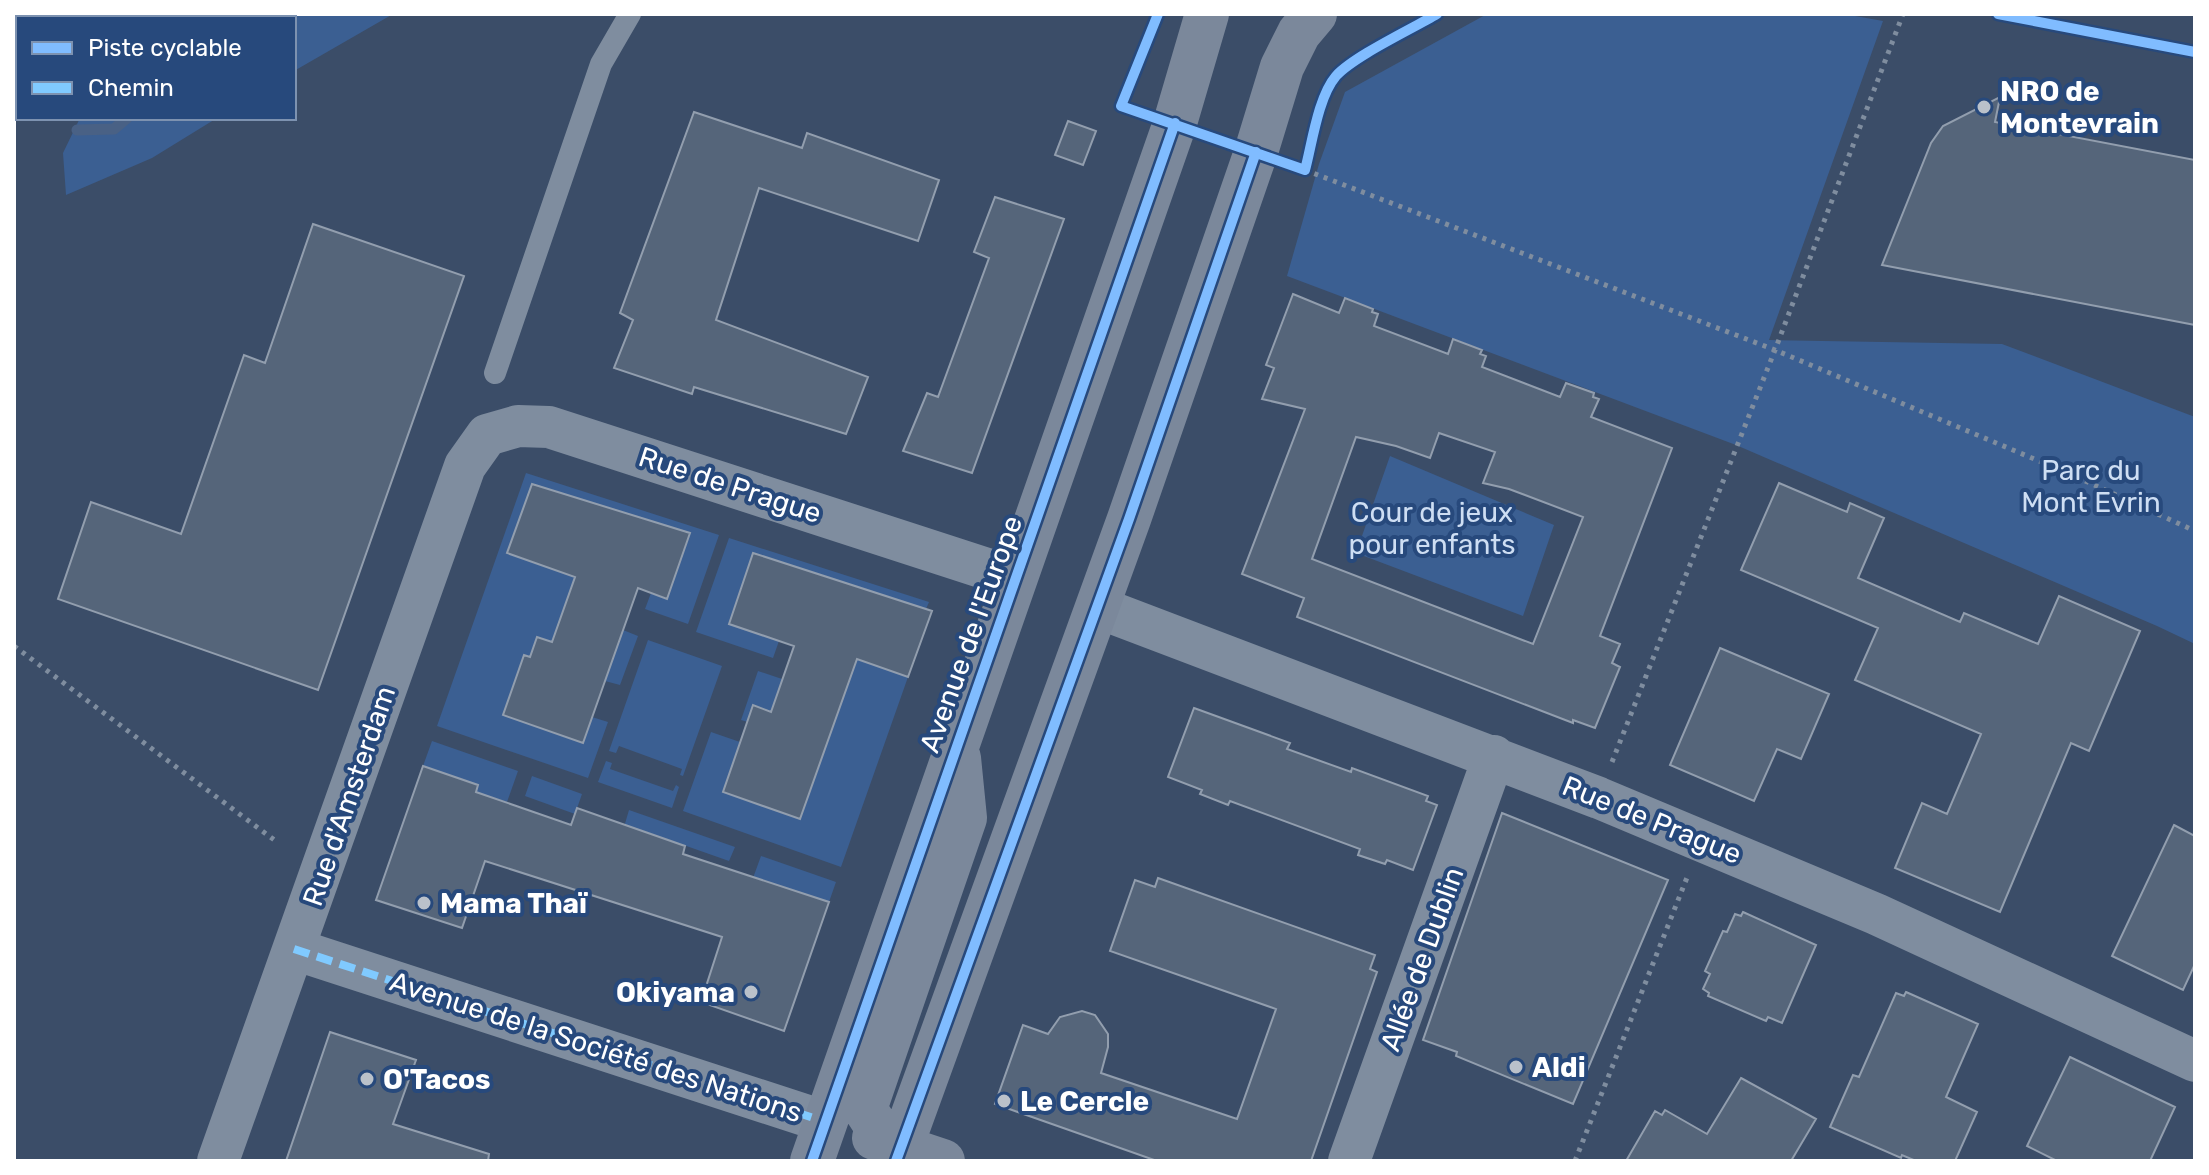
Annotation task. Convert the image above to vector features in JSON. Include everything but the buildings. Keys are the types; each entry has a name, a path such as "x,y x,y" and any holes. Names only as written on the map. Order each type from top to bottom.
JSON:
{"main road":[{"name":"Avenue de l'Europe","path":"863,1147 958,743 1175,123 1207,14"},
{"path":"863,1147 1097,607 1256,152 1282,67 1299,33 1315,14"},
{"path":"863,1147 865,1109 965,818 958,743"},
{"name":"Avenue de la Société des Nations","path":"863,1147 943,1161"}],"street":[{"name":"Rue de Prague","path":"487,435 518,426 549,427 1015,578"},
{"name":"Rue d'Amsterdam","path":"218,1161 465,466 487,435"},
{"name":"Rue de Prague","path":"1097,607 1599,798 1876,914 2195,1061"},
{"name":"Allée de Dublin","path":"1349,1161 1494,756"},
{"name":"Avenue de la Société des Nations","path":"294,949 863,1147"}],"lane":[{"path":"495,373 601,64 630,14"}],"path":[{"path":"1599,798 1903,14"},
{"path":"1256,152 1775,350 2070,474 2195,531"},
{"path":"1305,170 1309,156"},
{"path":"14,646 277,842"},
{"path":"1575,1161 1702,841"}],"green space":[{"path":"393,14 296,70 296,16 146,16"},
{"name":"Parc du Mont Evrin","path":"1487,14 1844,14 1883,21 1769,340 2002,344 2195,417 2195,644 1736,445 1287,276 1319,164 1345,92"},
{"path":"79,120 214,120 152,158 66,195 63,153"},
{"name":"Cour de jeux pour enfants","path":"1390,456 1554,525 1523,616 1356,553"},
{"path":"526,473 719,535 688,624 645,609 651,593 667,599 689,533 532,484 508,553 575,577 552,642 537,637 530,657 524,655 503,714 583,743 592,717 608,722 588,778 437,726"},
{"path":"729,538 929,602 926,609 754,553 729,623 779,641 773,658 696,632"},
{"path":"623,630 638,636 620,685 605,681"},
{"path":"648,640 722,666 683,776 680,775 682,769 619,746 616,753 609,751"},
{"path":"855,658 908,677 841,867 683,811 711,732 740,742 723,792 800,819"},
{"path":"758,671 782,679 771,712 754,706 748,722 741,720"},
{"path":"432,741 518,771 507,802 476,792 478,785 423,766"},
{"path":"606,761 612,763 610,769 673,791 676,785 679,787 672,808 598,782"},
{"path":"532,776 582,794 575,814 525,796"},
{"path":"629,810 735,847 729,861 624,827"},
{"path":"761,856 836,882 829,902 753,878"}],"waterway":[{"path":"77,130 114,129 125,120"}],"railway":[{"path":"14,66 16,62"}],"marked path":[{"path":"294,949 826,1122"}],"cycle path":[{"path":"1158,14 1121,106 1305,170 1320,108 1336,76 1369,52 1437,14"},
{"path":"1998,14 2195,52"},
{"path":"812,1161 1175,123"},
{"path":"896,1161 1129,519 1256,152"}],"place":[{"name":"NRO de Montevrain","path":"1984,107"},
{"name":"Mama Thaï","path":"424,903"},
{"name":"Okiyama","path":"751,992"},
{"name":"Aldi","path":"1516,1067"},
{"name":"O'Tacos","path":"367,1079"},
{"name":"Le Cercle","path":"1004,1101"}]}
